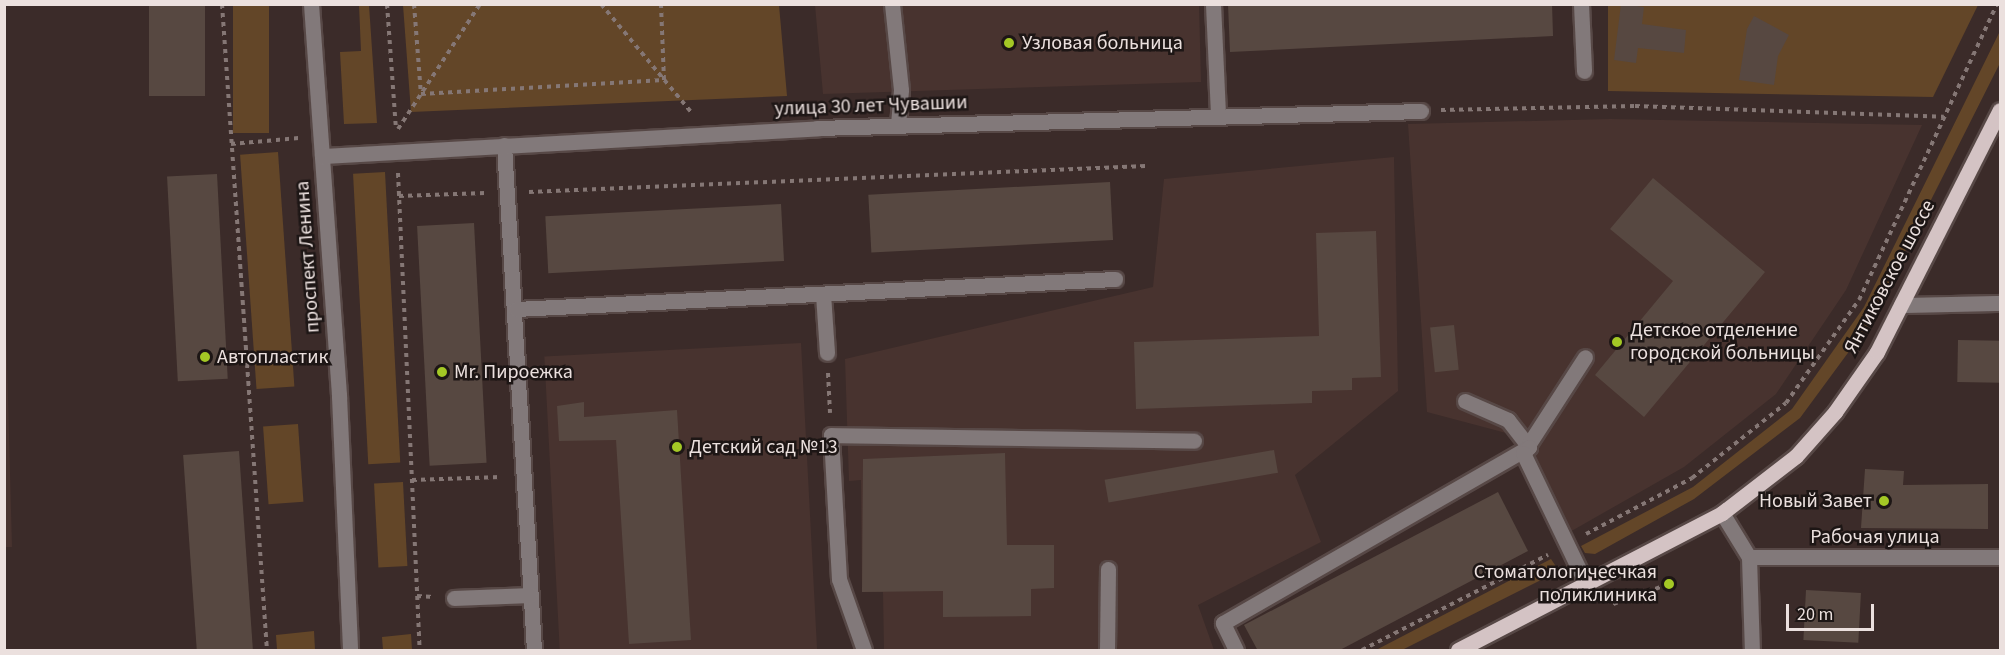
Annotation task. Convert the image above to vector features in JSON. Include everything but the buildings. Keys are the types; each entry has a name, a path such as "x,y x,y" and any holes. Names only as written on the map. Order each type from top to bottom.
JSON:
{"main road":[{"name":"Янтиковское шоссе","path":"1458,651 1587,586 1722,513 1796,456 1835,412 1878,352 2001,110"}],"street":[{"name":"проспект Ленина","path":"311,4 339,396 350,651"},
{"path":"892,4 901,90 898,126"},
{"path":"1213,4 1218,114"},
{"path":"1581,4 1584,71"},
{"name":"улица 30 лет Чувашии","path":"322,156 898,126 1218,114 1421,111"},
{"path":"504,145 516,309 523,477 534,651"},
{"path":"516,309 1115,279"},
{"path":"824,294 827,353"},
{"path":"1901,305 2001,303"},
{"path":"1585,357 1523,453 1565,546 1587,586"},
{"path":"1466,400 1508,420 1529,447"},
{"path":"864,651 839,579 831,435 1194,441"},
{"path":"1236,651 1223,623 1529,447"},
{"path":"1722,513 1749,557 1752,651"},
{"name":"Рабочая улица","path":"1749,557 2001,558"},
{"path":"1107,651 1108,569"},
{"path":"454,598 530,595"}],"path":[{"path":"222,4 267,651"},
{"path":"387,4 396,132 480,4"},
{"path":"414,4 421,94"},
{"path":"601,4 695,117"},
{"path":"661,4 664,80"},
{"path":"1362,651 1692,478 1786,402 1859,300 1997,4"},
{"path":"421,94 664,80"},
{"path":"1421,111 1635,105 1944,117"},
{"path":"397,151 420,651"},
{"path":"399,196 1145,166"},
{"path":"827,353 831,435"},
{"path":"412,480 523,477"}],"shaded area":[{"path":"233,5 269,5 269,133 233,133"},
{"path":"359,5 369,5 377,123 344,124 340,52 361,51"},
{"path":"403,5 779,5 787,96 411,112"},
{"name":"Узловая больница","path":"815,5 1199,5 1201,82 823,94"},
{"path":"1608,5 1978,5 1933,97 1608,91"},
{"path":"2000,31 2000,63 1867,327 1800,418 1694,499 1595,554 1585,553 1581,546 1693,487 1792,409 1864,307"},
{"name":"Детское отделение городской больницы","path":"1610,119 1922,125 1846,290 1776,394 1684,467 1568,533 1525,438 1427,412 1408,124"},
{"path":"278,152 294,386 256,389 240,155"},
{"path":"1394,157 1398,391 1295,475 1321,542 1198,605 1214,650 884,650 883,592 862,592 861,480 849,481 845,359 1153,287 1164,179"},
{"path":"385,172 400,463 368,464 353,174"},
{"path":"5,300 8,397 12,547 4,547"},
{"name":"Детский сад №13","path":"801,343 817,650 560,650 544,356"},
{"path":"298,424 303,502 269,504 263,426"},
{"path":"403,482 407,566 378,567 374,484"},
{"path":"1551,559 1559,571 1402,650 1376,650"},
{"path":"314,631 315,650 277,650 276,635"},
{"path":"411,634 412,650 383,650 382,637"}],"place":[{"name":"Узловая больница","path":"1009,43"},
{"name":"Детское отделение городской больницы","path":"1617,342"},
{"name":"Автопластик","path":"205,357"},
{"name":"Mr. Пироежка","path":"442,372"},
{"name":"Детский сад №13","path":"677,447"},
{"name":"Новый Завет","path":"1884,501"},
{"name":"Стоматологичесчкая поликлиника","path":"1669,584"}]}
